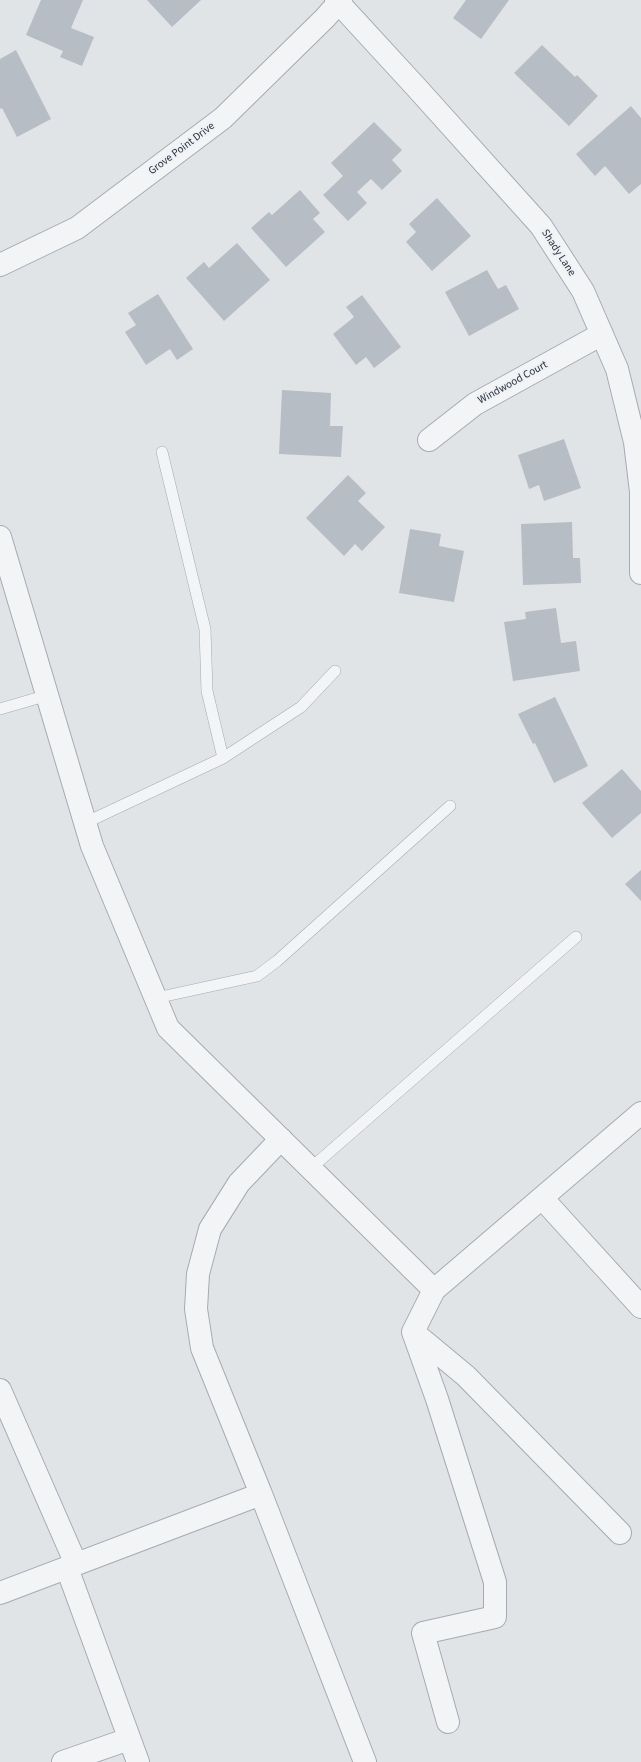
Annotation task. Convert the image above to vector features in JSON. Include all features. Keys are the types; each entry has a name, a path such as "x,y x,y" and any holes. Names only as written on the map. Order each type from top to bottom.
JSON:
{"street":[{"name":"Grove Point Drive","path":"0,265 76,228 223,118 325,18 338,1"},
{"name":"Shady Lane","path":"338,1 542,226 583,291 617,369 635,442 641,492 641,573"},
{"name":"Windwood Court","path":"429,440 474,404 602,334"},
{"path":"0,537 92,846 168,1028 434,1290"},
{"path":"448,1722 423,1633 495,1617 495,1582 437,1399 413,1332 434,1290 641,1113"},
{"path":"281,1139 239,1183 210,1229 198,1274 196,1309 202,1348 261,1494 365,1762"},
{"path":"542,1198 641,1307"},
{"path":"413,1332 466,1376 620,1533"},
{"path":"0,1390 72,1566 138,1762"},
{"path":"0,1593 261,1494"},
{"path":"63,1762 129,1739"}],"lane":[{"path":"162,452 205,629 207,691 223,758"},
{"path":"85,823 223,758 301,707 335,672"},
{"path":"0,709 48,695"},
{"path":"156,998 257,976 277,961 450,806"},
{"path":"311,1168 576,937"}],"building":[{"path":"41,0 83,0 71,28 94,37 82,66 60,57 63,51 26,35"},
{"path":"147,0 201,0 172,27"},
{"path":"466,0 509,0 481,39 453,18"},
{"path":"542,45 575,77 577,75 598,96 569,126 514,73"},
{"path":"16,50 51,119 17,137 2,108 0,109 0,59"},
{"path":"631,106 641,118 641,184 629,194 605,166 595,176 576,154"},
{"path":"374,122 402,150 392,160 402,171 382,190 371,179 357,192 367,203 348,221 323,195 343,176 331,163"},
{"path":"300,190 320,213 313,219 325,232 286,267 251,228 269,212 272,215"},
{"path":"437,198 471,236 432,271 406,242 416,232 409,224"},
{"path":"237,243 270,280 224,321 186,278 204,262 209,268"},
{"path":"487,270 498,289 506,285 519,309 469,336 445,292"},
{"path":"158,294 193,349 177,360 170,349 146,365 125,332 136,325 128,313"},
{"path":"362,295 401,347 374,368 366,357 356,365 333,334 354,317 346,307"},
{"path":"282,390 331,393 330,426 343,426 341,457 279,454"},
{"path":"564,439 581,488 544,501 539,485 529,489 518,455"},
{"path":"348,475 366,493 358,501 385,527 362,551 355,544 344,556 306,518"},
{"path":"572,522 573,558 580,558 581,583 523,585 521,524"},
{"path":"410,529 441,534 439,546 464,551 454,602 399,593"},
{"path":"556,608 561,643 576,641 580,671 513,681 504,622 526,619 525,612"},
{"path":"555,697 588,766 554,783 535,743 533,744 518,714"},
{"path":"622,769 641,791 641,813 612,838 582,803"},
{"path":"641,870 641,901 625,884"}]}
